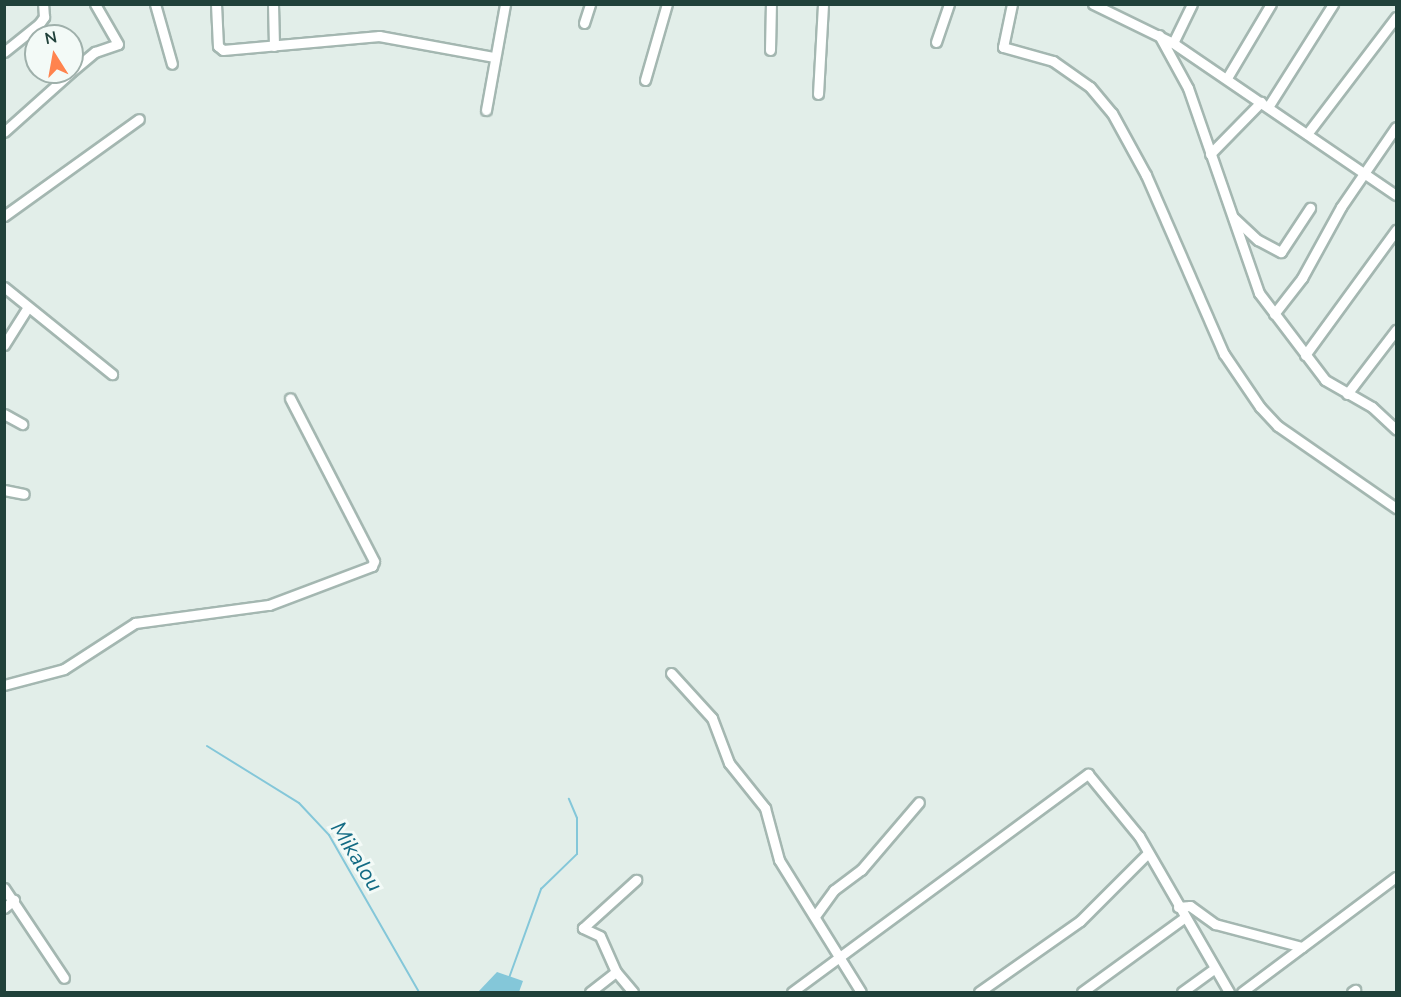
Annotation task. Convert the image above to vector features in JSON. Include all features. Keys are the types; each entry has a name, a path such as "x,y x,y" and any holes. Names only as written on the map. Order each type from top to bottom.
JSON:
{"street":[{"path":"4,52 39,24 44,16 43,4"},
{"path":"84,62 95,52 118,44 95,4"},
{"path":"155,4 172,64"},
{"path":"216,4 219,48 274,46 379,36 493,57"},
{"path":"273,4 274,46"},
{"path":"486,111 493,57 506,4"},
{"path":"584,23 590,4"},
{"path":"645,80 667,4"},
{"path":"770,50 771,4"},
{"path":"818,94 823,4"},
{"path":"936,42 949,4"},
{"path":"1012,4 1003,47 1053,61 1090,87 1112,113 1146,175 1224,354 1260,407 1278,426 1396,508"},
{"path":"1093,4 1173,43 1396,195"},
{"path":"1173,43 1192,4"},
{"path":"1227,78 1270,4"},
{"path":"1210,154 1265,105 1333,4"},
{"path":"1307,134 1396,16"},
{"path":"1159,35 1188,88 1255,285 1274,314 1325,380 1371,407 1396,429"},
{"path":"4,132 58,84"},
{"path":"4,216 139,119"},
{"path":"1274,314 1396,127"},
{"path":"1231,216 1258,240 1281,252 1310,208"},
{"path":"1305,355 1396,230"},
{"path":"4,287 112,374"},
{"path":"4,345 28,307"},
{"path":"1347,394 1396,330"},
{"path":"4,685 64,669 135,623 269,605 372,566 374,561 290,398"},
{"path":"4,414 22,424"},
{"path":"4,490 24,494"},
{"path":"671,673 712,718 729,763 765,808 779,860 861,993"},
{"path":"792,993 1084,775 1092,776 1114,802 1148,853 1228,993"},
{"path":"815,916 834,890 861,870 919,802"},
{"path":"979,993 1080,921 1148,853"},
{"path":"1242,993 1396,877"},
{"path":"633,993 616,972 600,936 583,928 636,880"},
{"path":"4,888 64,978"},
{"path":"4,908 14,900"},
{"path":"1178,907 1190,906 1215,924 1302,947"},
{"path":"1082,993 1184,918"},
{"path":"1182,993 1214,969"},
{"path":"590,993 616,972"}],"water":[{"path":"497,972 523,981 519,992 478,992"}],"waterway":[{"name":"Mikalou","path":"207,746 299,803 329,835 419,992"},
{"path":"509,978 541,889 577,854 577,818 569,799"}]}
